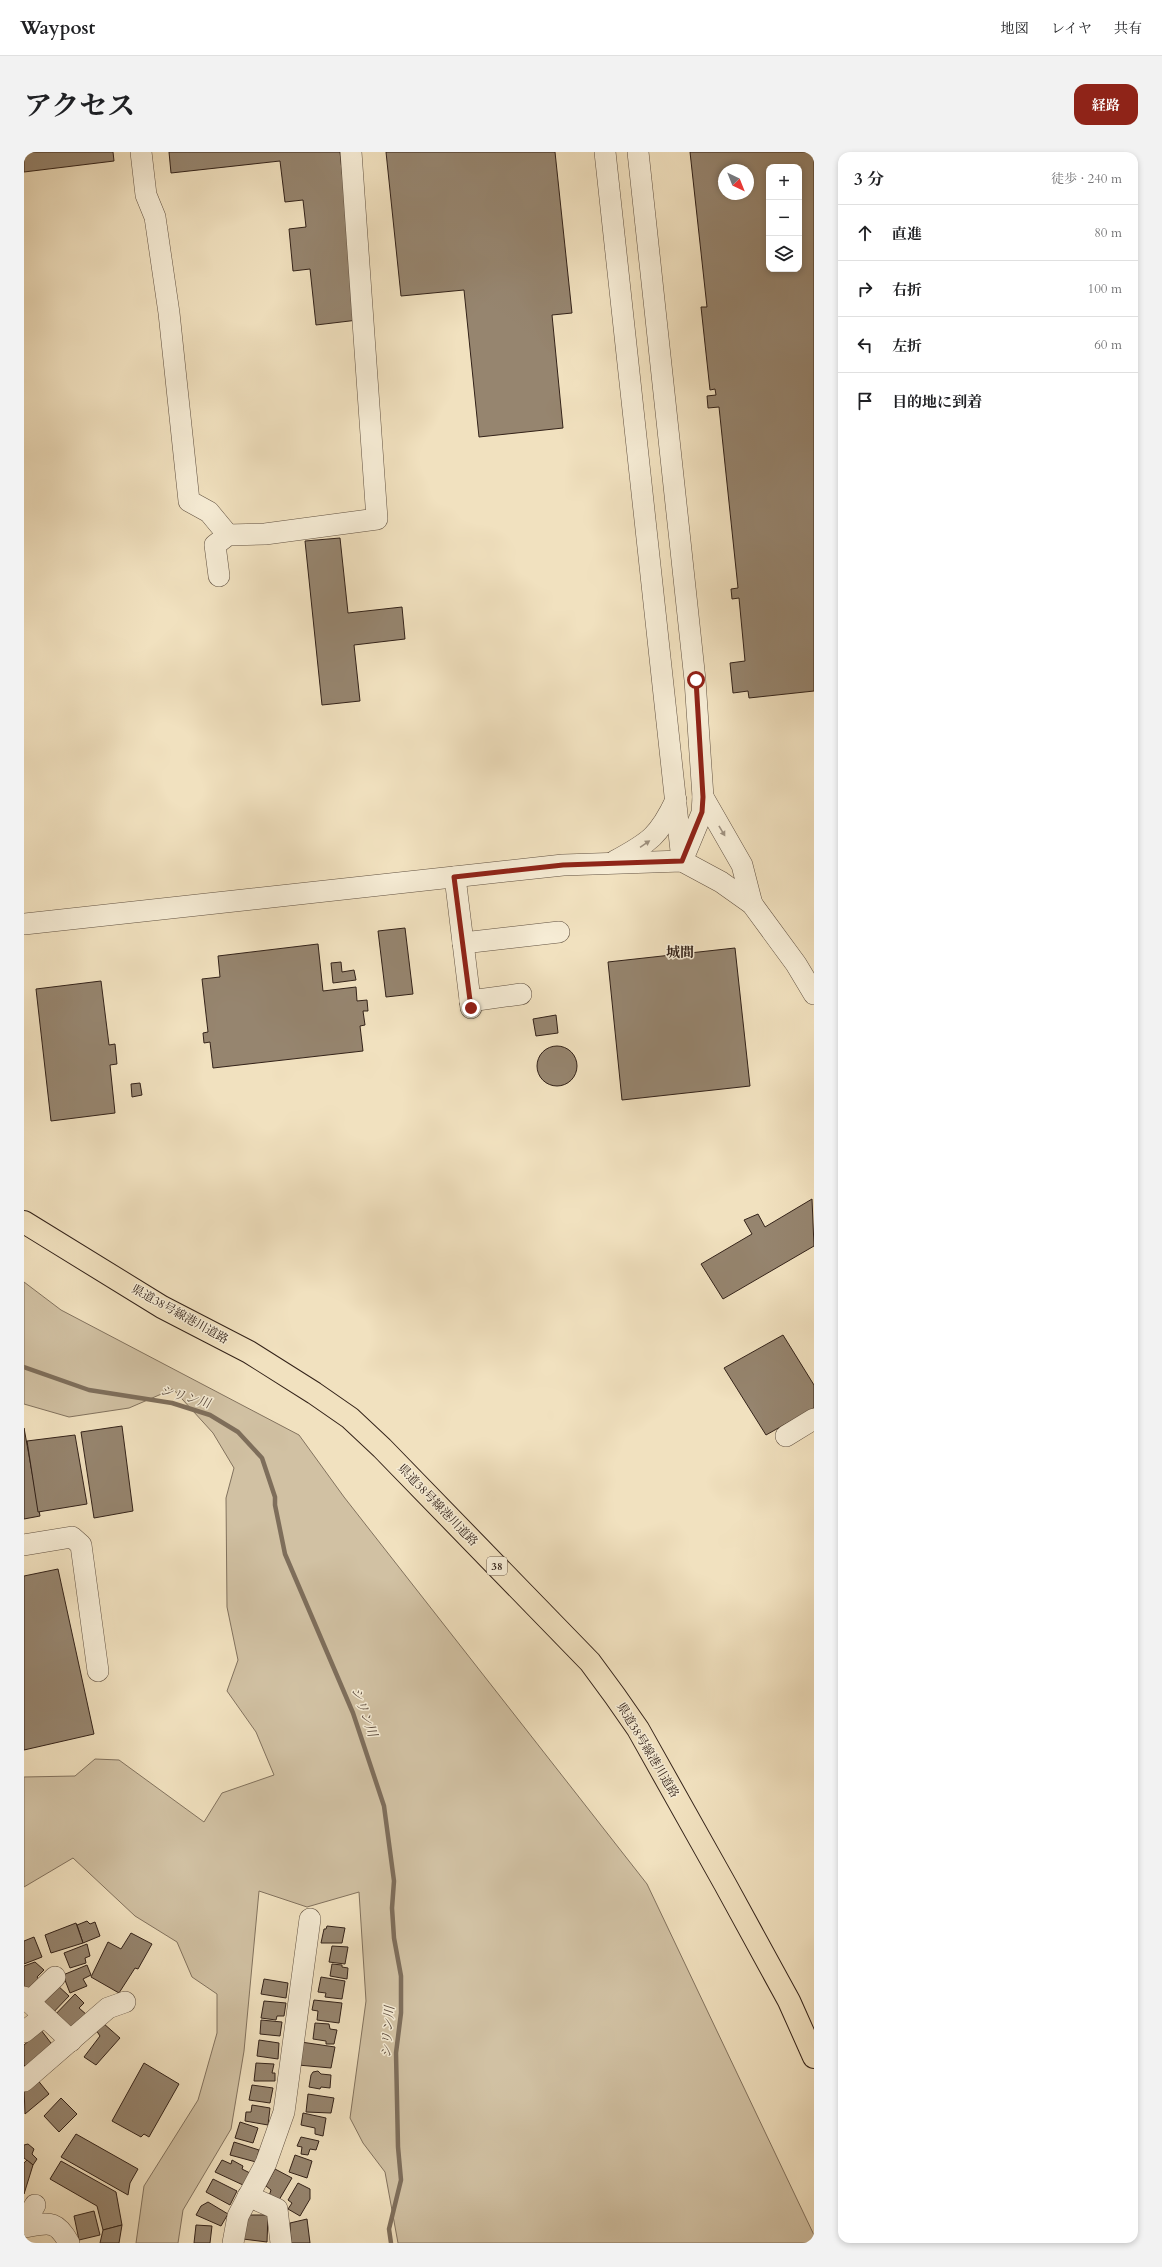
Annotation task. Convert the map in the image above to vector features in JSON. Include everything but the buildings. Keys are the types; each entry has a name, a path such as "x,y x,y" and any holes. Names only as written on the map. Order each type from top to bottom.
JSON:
{"main road":[{"name":"県道38号線港川道路","path":"24,1222 162,1307 249,1352 314,1393 350,1418 382,1448 590,1662 638,1729 789,2001 814,2057"}],"street":[{"path":"140,152 146,195 155,217 169,313 190,501 209,512 228,535"},
{"path":"219,576 215,544 228,535 265,534 377,519 351,152"},
{"path":"605,152 682,861"},
{"path":"638,152 696,680 703,797 702,812 682,861"},
{"path":"703,797 742,865 752,904"},
{"path":"611,863 649,842 666,821 676,800"},
{"path":"24,924 563,865 682,861 721,882 752,904 796,964 814,994"},
{"path":"454,877 470,1004 521,994"},
{"path":"463,943 559,932"},
{"path":"786,1436 814,1419"},
{"path":"24,1545 72,1537 81,1545 98,1670"},
{"path":"233,2243 238,2216 266,2163 284,2112 310,1919"},
{"path":"24,2032 32,2005 55,1977"},
{"path":"24,2081 108,2008 125,2002"},
{"path":"32,2005 71,2041"},
{"path":"248,2196 277,2209 281,2243"},
{"path":"24,2225 35,2205"},
{"path":"24,2225 48,2223 62,2229 69,2243"}],"shaded area":[{"path":"24,1282 61,1310 299,1435 344,1497 647,1884 814,2235 814,2243 398,2243 385,2172 363,2143 350,2118 366,2001 359,1892 307,1907 259,1891 244,2051 231,2129 183,2210 178,2243 136,2243 144,2186 198,2100 217,2033 217,1994 192,1977 177,1942 135,1916 73,1858 24,1887 24,1777 75,1776 95,1759 119,1760 204,1822 222,1793 274,1775 256,1732 227,1691 238,1660 227,1607 226,1498 234,1468 213,1433 173,1389 129,1408 69,1417 24,1404"}],"waterway":[{"name":"シリン川","path":"24,1367 89,1390 172,1403 210,1415 238,1432 262,1458 275,1497 275,1505 285,1554 353,1713 384,1806 394,1881 392,1908 394,1938 401,1976 401,2013 396,2053 398,2147 401,2180 389,2229 391,2243"}],"district":[{"name":"城間","path":"680,952"}],"route":[{"path":"471,1008 454,877 563,865 682,861 690,845 702,812 703,797 696,680"}]}
